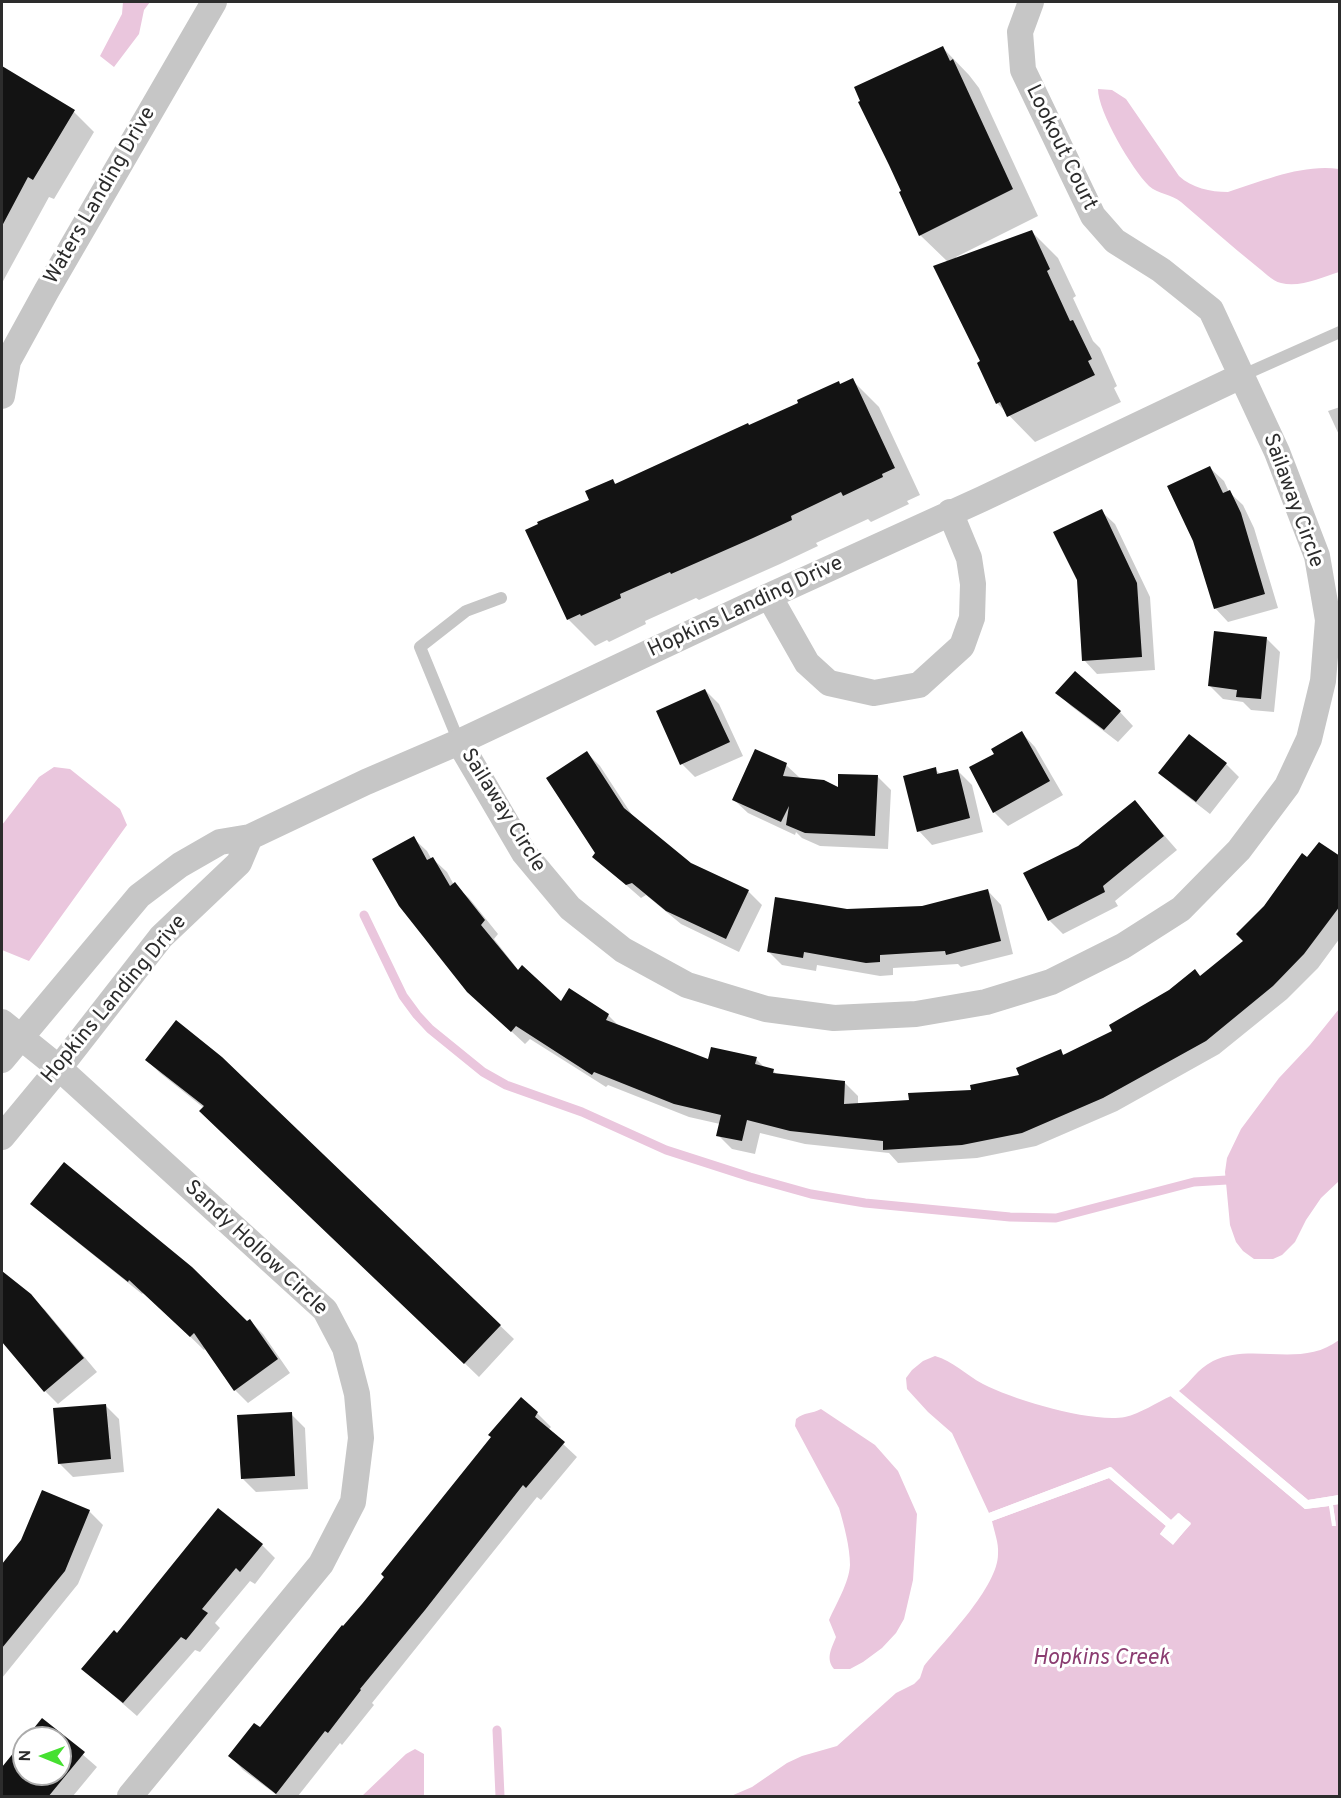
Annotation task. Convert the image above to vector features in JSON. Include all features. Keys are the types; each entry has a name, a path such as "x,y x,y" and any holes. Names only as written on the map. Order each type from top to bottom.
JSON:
{"street":[{"name":"Waters Landing Drive","path":"2,396 8,361 214,2"},
{"name":"Lookout Court","path":"1031,2 1020,32 1023,70 1093,216 1115,241 1161,270 1211,310 1241,376"},
{"name":"Hopkins Landing Drive","path":"2,1060 11,1030 139,896 180,866 220,842 250,837 366,782 459,742 1241,376"},
{"name":"Sailaway Circle","path":"459,742 524,853 570,908 623,950 687,985 766,1009 834,1018 916,1014 986,1002 1051,982 1123,946 1181,909 1239,850 1287,786 1309,739 1323,681 1328,620 1317,556 1277,452 1241,376"},
{"path":"769,596 807,663 829,683 874,693 919,685 962,646 972,618 974,584 969,558 950,513"},
{"name":"Hopkins Landing Drive","path":"2,1137 161,937 238,863 250,837"},
{"path":"11,1030 59,1068"},
{"name":"Sandy Hollow Circle","path":"59,1068 325,1310 345,1348 357,1394 361,1438 353,1502 321,1564 130,1797"}],"lane":[{"path":"1241,376 1340,332"},
{"path":"459,742 420,647 466,611 501,598"}],"water":[{"path":"123,2 150,2 144,10 139,34 114,67 100,56 122,14"},
{"path":"1098,89 1112,90 1126,99 1179,176 1190,184 1202,188 1228,192 1297,171 1339,169 1339,272 1303,283 1278,282 1181,202 1149,186 1117,140 1099,99"},
{"path":"54,767 70,769 120,809 127,825 29,961 2,950 2,825 39,777"},
{"path":"1339,1009 1339,1181 1321,1198 1295,1242 1282,1255 1273,1259 1254,1259 1236,1242 1230,1225 1225,1172 1227,1158 1241,1129 1279,1078"},
{"path":"1339,1340 1339,1495 1308,1500 1179,1391 1207,1364 1228,1356 1309,1353"},
{"name":"Hopkins Creek","path":"935,1356 1013,1397 1053,1409 1093,1417 1125,1417 1171,1396 1305,1509 1329,1506 1336,1526 1333,1505 1339,1504 1339,1796 731,1796 752,1787 787,1763 837,1746 896,1693 914,1684 920,1678 924,1666 980,1597 996,1567 997,1541 992,1521 1109,1478 1166,1526 1160,1534 1173,1544 1191,1524 1179,1513 1171,1520 1110,1467 989,1513 952,1433 907,1389 906,1378 912,1370 923,1361"},
{"path":"821,1409 875,1445 898,1471 917,1514 913,1580 904,1619 896,1633 882,1648 850,1669 834,1669 830,1661 831,1649 836,1637 829,1620 845,1586 850,1565 846,1536 839,1508 795,1426 796,1419 799,1417"},
{"path":"415,1749 424,1754 424,1796 362,1796 406,1754"}],"pier":[{"path":"1176,1390 1308,1500 1339,1495 1340,1498 1306,1503 1177,1394"},
{"path":"1171,1393 1306,1506 1340,1501 1339,1504 1333,1505 1336,1526 1332,1526 1329,1506 1305,1509 1168,1394"},
{"path":"1111,1467 1171,1520 1178,1513 1191,1523 1173,1545 1160,1534 1166,1526 1109,1478 992,1521 991,1518 1110,1475 1168,1524 1169,1527 1164,1533 1173,1541 1187,1524 1179,1517 1170,1523 1110,1470 990,1516 989,1513"}],"building":[{"path":"943,46 950,61 953,59 1013,189 919,236 899,192 901,191 858,102 860,101 854,87"},
{"path":"2,66 75,110 33,180 28,177 2,226"},
{"path":"1032,230 1050,269 1047,271 1070,321 1073,320 1092,359 1088,361 1095,375 1007,417 1000,402 996,404 977,363 980,361 933,266"},
{"path":"853,378 895,468 882,474 883,477 843,496 841,492 791,516 792,520 620,594 621,598 567,620 525,530 538,524 537,522 589,500 585,491 613,479 615,484 748,423 749,425 798,403 797,400 839,381 840,384"},
{"path":"1210,466 1223,493 1230,490 1241,513 1265,594 1214,609 1193,541 1167,486"},
{"path":"1102,509 1137,583 1142,657 1082,661 1077,580 1053,532"},
{"path":"1214,631 1267,637 1261,699 1236,697 1237,690 1208,686"},
{"path":"1075,671 1121,711 1104,730 1055,693"},
{"path":"705,689 730,742 680,765 656,711"},
{"path":"1022,731 1050,781 993,813 969,767 994,754 991,749"},
{"path":"1189,734 1227,763 1196,802 1158,773"},
{"path":"755,749 787,763 783,776 824,780 838,787 838,774 878,775 875,836 805,833 786,825 789,806 781,822 732,800"},
{"path":"587,751 624,808 691,863 749,890 726,939 666,911 632,883 626,885 592,857 595,853 546,778"},
{"path":"936,767 937,774 958,769 970,818 917,832 903,776"},
{"path":"1135,800 1164,836 1103,886 1105,892 1048,921 1023,873 1078,846"},
{"path":"414,836 427,860 433,857 450,886 455,882 485,920 481,925 518,970 522,965 561,1001 569,988 609,1014 606,1020 708,1059 711,1047 757,1057 755,1064 774,1069 773,1073 845,1081 844,1104 909,1100 908,1093 971,1090 970,1085 1019,1075 1016,1068 1061,1049 1063,1055 1112,1031 1109,1025 1169,990 1195,969 1200,976 1243,941 1236,934 1264,906 1302,853 1307,857 1319,842 1340,856 1340,906 1304,954 1273,986 1206,1041 1103,1098 1022,1133 962,1145 883,1150 883,1141 790,1131 747,1120 742,1141 716,1136 721,1115 674,1104 594,1072 592,1075 516,1026 511,1032 467,992 399,906 372,859"},
{"path":"988,889 1001,941 946,955 945,951 880,955 880,962 866,963 804,952 803,958 767,952 775,897 847,909 922,906"},
{"path":"176,1020 222,1057 501,1325 464,1364 199,1111 204,1106 145,1060"},
{"path":"64,1162 192,1267 247,1321 250,1319 278,1359 234,1391 194,1333 190,1337 129,1280 128,1282 30,1204"},
{"path":"2,1271 31,1294 84,1358 44,1392 2,1342"},
{"path":"521,1397 538,1412 535,1417 565,1442 526,1488 523,1485 360,1689 328,1733 325,1731 276,1794 228,1756 254,1723 260,1727 342,1625 362,1604 384,1577 381,1574 491,1437 488,1435"},
{"path":"106,1404 111,1459 58,1464 53,1408"},
{"path":"292,1412 295,1476 241,1479 237,1415"},
{"path":"42,1490 90,1510 65,1571 2,1648 2,1564 21,1540"},
{"path":"218,1508 263,1544 240,1572 236,1568 202,1609 208,1613 186,1640 181,1637 123,1703 81,1669 114,1630 117,1633"},
{"path":"42,1718 52,1726 36,1726"},
{"path":"72,1742 85,1752 72,1768"},
{"path":"12,1755 12,1786 57,1786 48,1797 2,1797 2,1767"}],"waterway":[{"path":"364,915 403,996 417,1015 430,1029 483,1072 506,1085 582,1112 666,1150 750,1177 811,1194 865,1203 1010,1217 1056,1218 1194,1182 1227,1180"},
{"path":"497,1730 500,1796"}]}
